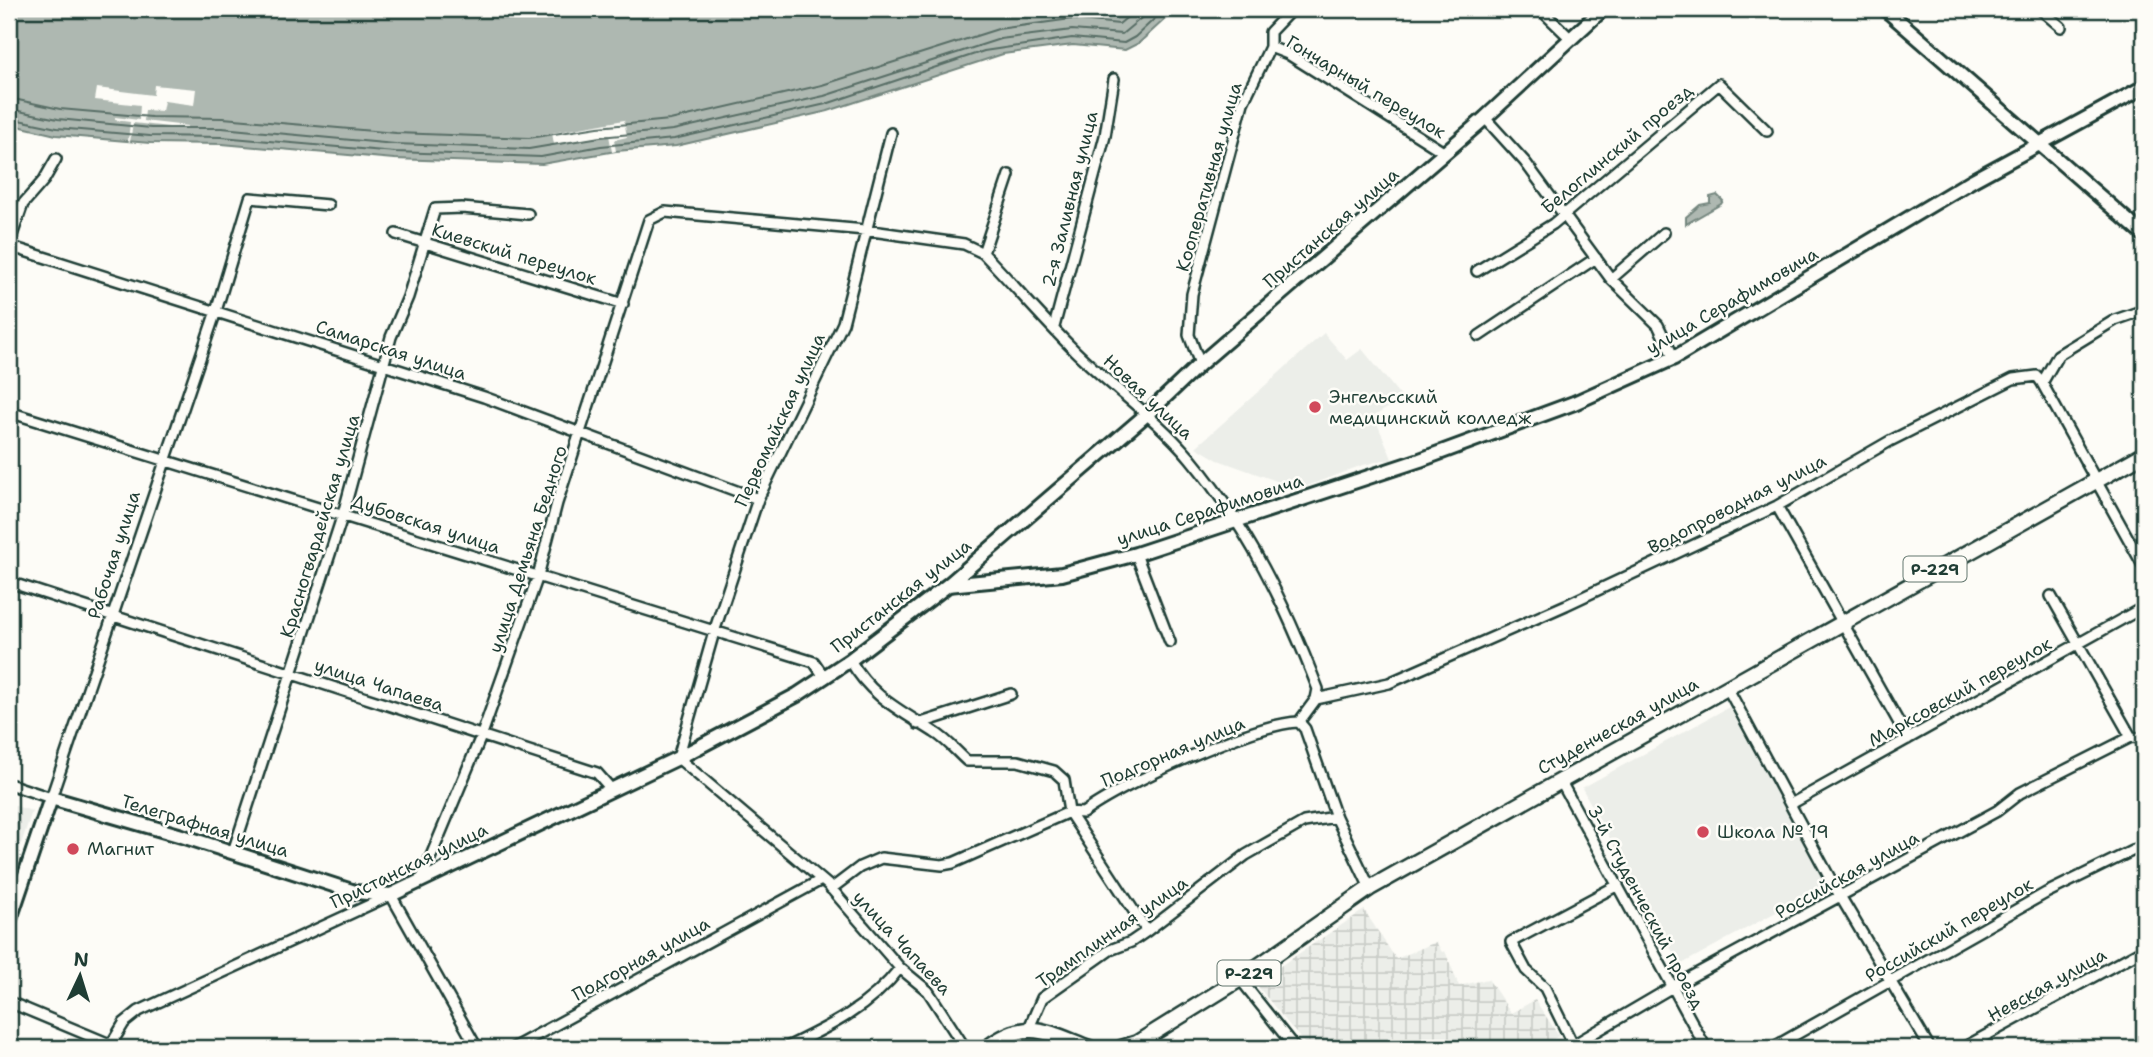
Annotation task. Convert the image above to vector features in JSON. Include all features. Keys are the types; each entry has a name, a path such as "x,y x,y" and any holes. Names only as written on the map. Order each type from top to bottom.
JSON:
{"main road":[{"name":"Студенческая улица","path":"1121,1048 1137,1043 1240,979 1370,888 1841,621 2144,454"},
{"path":"987,1048 1004,1035 1030,1028 1070,1044 1089,1048"}],"street":[{"name":"Кооперативная улица","path":"1200,365 1189,335 1192,293 1243,103 1270,47 1270,32 1292,9"},
{"path":"1540,9 1570,38"},
{"name":"Пристанская улица","path":"116,1046 124,1023 139,1011 420,882 522,830 678,758 825,678 948,585 1147,414 1485,118 1603,9"},
{"path":"1885,9 2042,142 2144,235"},
{"path":"2040,9 2061,27"},
{"name":"Гончарный переулок","path":"1270,47 1288,54 1342,86 1445,153"},
{"name":"2-я Заливная улица","path":"1054,327 1105,136 1114,79"},
{"name":"Белоглинский проезд","path":"1477,271 1553,224 1719,84 1767,131"},
{"name":"улица Серафимовича","path":"948,585 1062,574 1136,554 1498,433 1574,403 1674,358 1973,180 2144,87"},
{"path":"1485,118 1525,162 1611,279 1658,325 1674,358"},
{"name":"Первомайская улица","path":"678,758 714,632 758,499 843,323 891,133"},
{"path":"9,245 23,204 44,180 56,159"},
{"path":"984,253 1009,175"},
{"name":"Рабочая улица","path":"9,922 216,311 250,198 328,205"},
{"name":"Красногвардейская улица","path":"233,852 343,514 391,337 408,297 435,209 462,208 528,215"},
{"name":"Новая улица","path":"649,220 665,212 865,230 964,244 984,253 1069,346 1147,414 1189,457 1237,520 1260,557 1292,621 1318,689 1316,699"},
{"name":"улица Демьяна Бедного","path":"420,882 482,734 538,576 557,503 649,220"},
{"path":"1611,279 1664,233"},
{"name":"Киевский переулок","path":"396,234 623,304"},
{"name":"Самарская улица","path":"9,245 385,365 582,432 758,499"},
{"path":"1479,336 1596,258"},
{"path":"2144,310 2115,320 2058,355 2042,383 2144,567"},
{"name":"Водопроводная улица","path":"1316,699 1389,683 1566,605 1777,506 1890,441 2013,379 2037,376 2042,383"},
{"name":"Дубовская улица","path":"9,412 814,662 825,678"},
{"path":"1777,506 1908,739"},
{"path":"1136,554 1170,642"},
{"name":"улица Чапаева","path":"9,582 597,773 612,790"},
{"path":"2052,596 2131,737 2144,738"},
{"name":"Марксовский переулок","path":"1791,804 2144,607"},
{"path":"850,660 877,694 918,724 934,732 967,761 1018,761 1054,771 1064,780 1069,812 1147,931"},
{"path":"1727,687 1890,983 1930,1048"},
{"path":"918,724 1011,694"},
{"path":"1316,699 1299,722 1305,729 1336,817 1370,888"},
{"name":"Подгорная улица","path":"831,889 872,860 942,865 954,863 1069,812 1083,813 1106,796 1230,741 1287,722 1299,722"},
{"name":"Российская улица","path":"1570,1047 1674,986 1997,811 2020,793 2131,737"},
{"name":"улица Чапаева","path":"678,758 831,889 900,968 941,1007 965,1048"},
{"name":"3-й Студенческий проезд","path":"1560,780 1674,986 1678,1002 1706,1048"},
{"name":"Телеграфная улица","path":"9,784 355,892 391,895"},
{"name":"Трамплинная улица","path":"1030,1028 1042,998 1110,950 1131,942 1147,931 1246,855 1304,822 1336,817"},
{"name":"Российский переулок","path":"1772,1048 2046,893 2144,845"},
{"name":"Подгорная улица","path":"513,1048 821,880"},
{"path":"1570,1047 1545,988 1526,970 1510,942 1618,885"},
{"path":"391,895 477,1048"},
{"name":"Невская улица","path":"1964,1048 2144,949"},
{"path":"785,1048 839,1022 882,991 900,968"},
{"path":"1240,979 1295,1048"},
{"path":"9,1002 116,1046"}],"shaded area":[{"name":"Энгельсский медицинский колледж","path":"1324,333 1347,360 1362,349 1403,399 1374,416 1393,461 1383,460 1360,466 1307,486 1298,484 1296,488 1218,460 1196,447"},
{"name":"Школа № 19","path":"1729,707 1827,884 1680,965 1582,788"},
{"path":"9,804 32,811 9,880"},
{"path":"1364,910 1396,959 1436,942 1442,952 1445,951 1459,986 1488,979 1511,1013 1535,1000 1559,1036 1535,1048 1308,1048 1255,983"}],"water":[{"path":"9,9 1176,9 1139,43 1125,50 1073,45 1003,54 828,111 676,146 616,151 542,164 394,159 222,144 150,143 56,135 9,124"},
{"path":"1717,195 1723,201 1721,204 1686,224 1686,217 1700,205 1710,203 1710,197"}],"pier":[{"path":"154,85 196,89 194,105 164,101 162,111 145,110 144,121 187,126 187,129 133,123 130,142 130,122 115,120 115,117 139,120 140,105 95,100 97,88 153,95"},
{"path":"624,120 627,137 614,140 616,151 612,152 609,135 554,144 552,133"}],"place":[{"name":"Энгельсский медицинский колледж","path":"1315,407"},
{"name":"Школа № 19","path":"1703,832"},
{"name":"Магнит","path":"73,849"}]}
